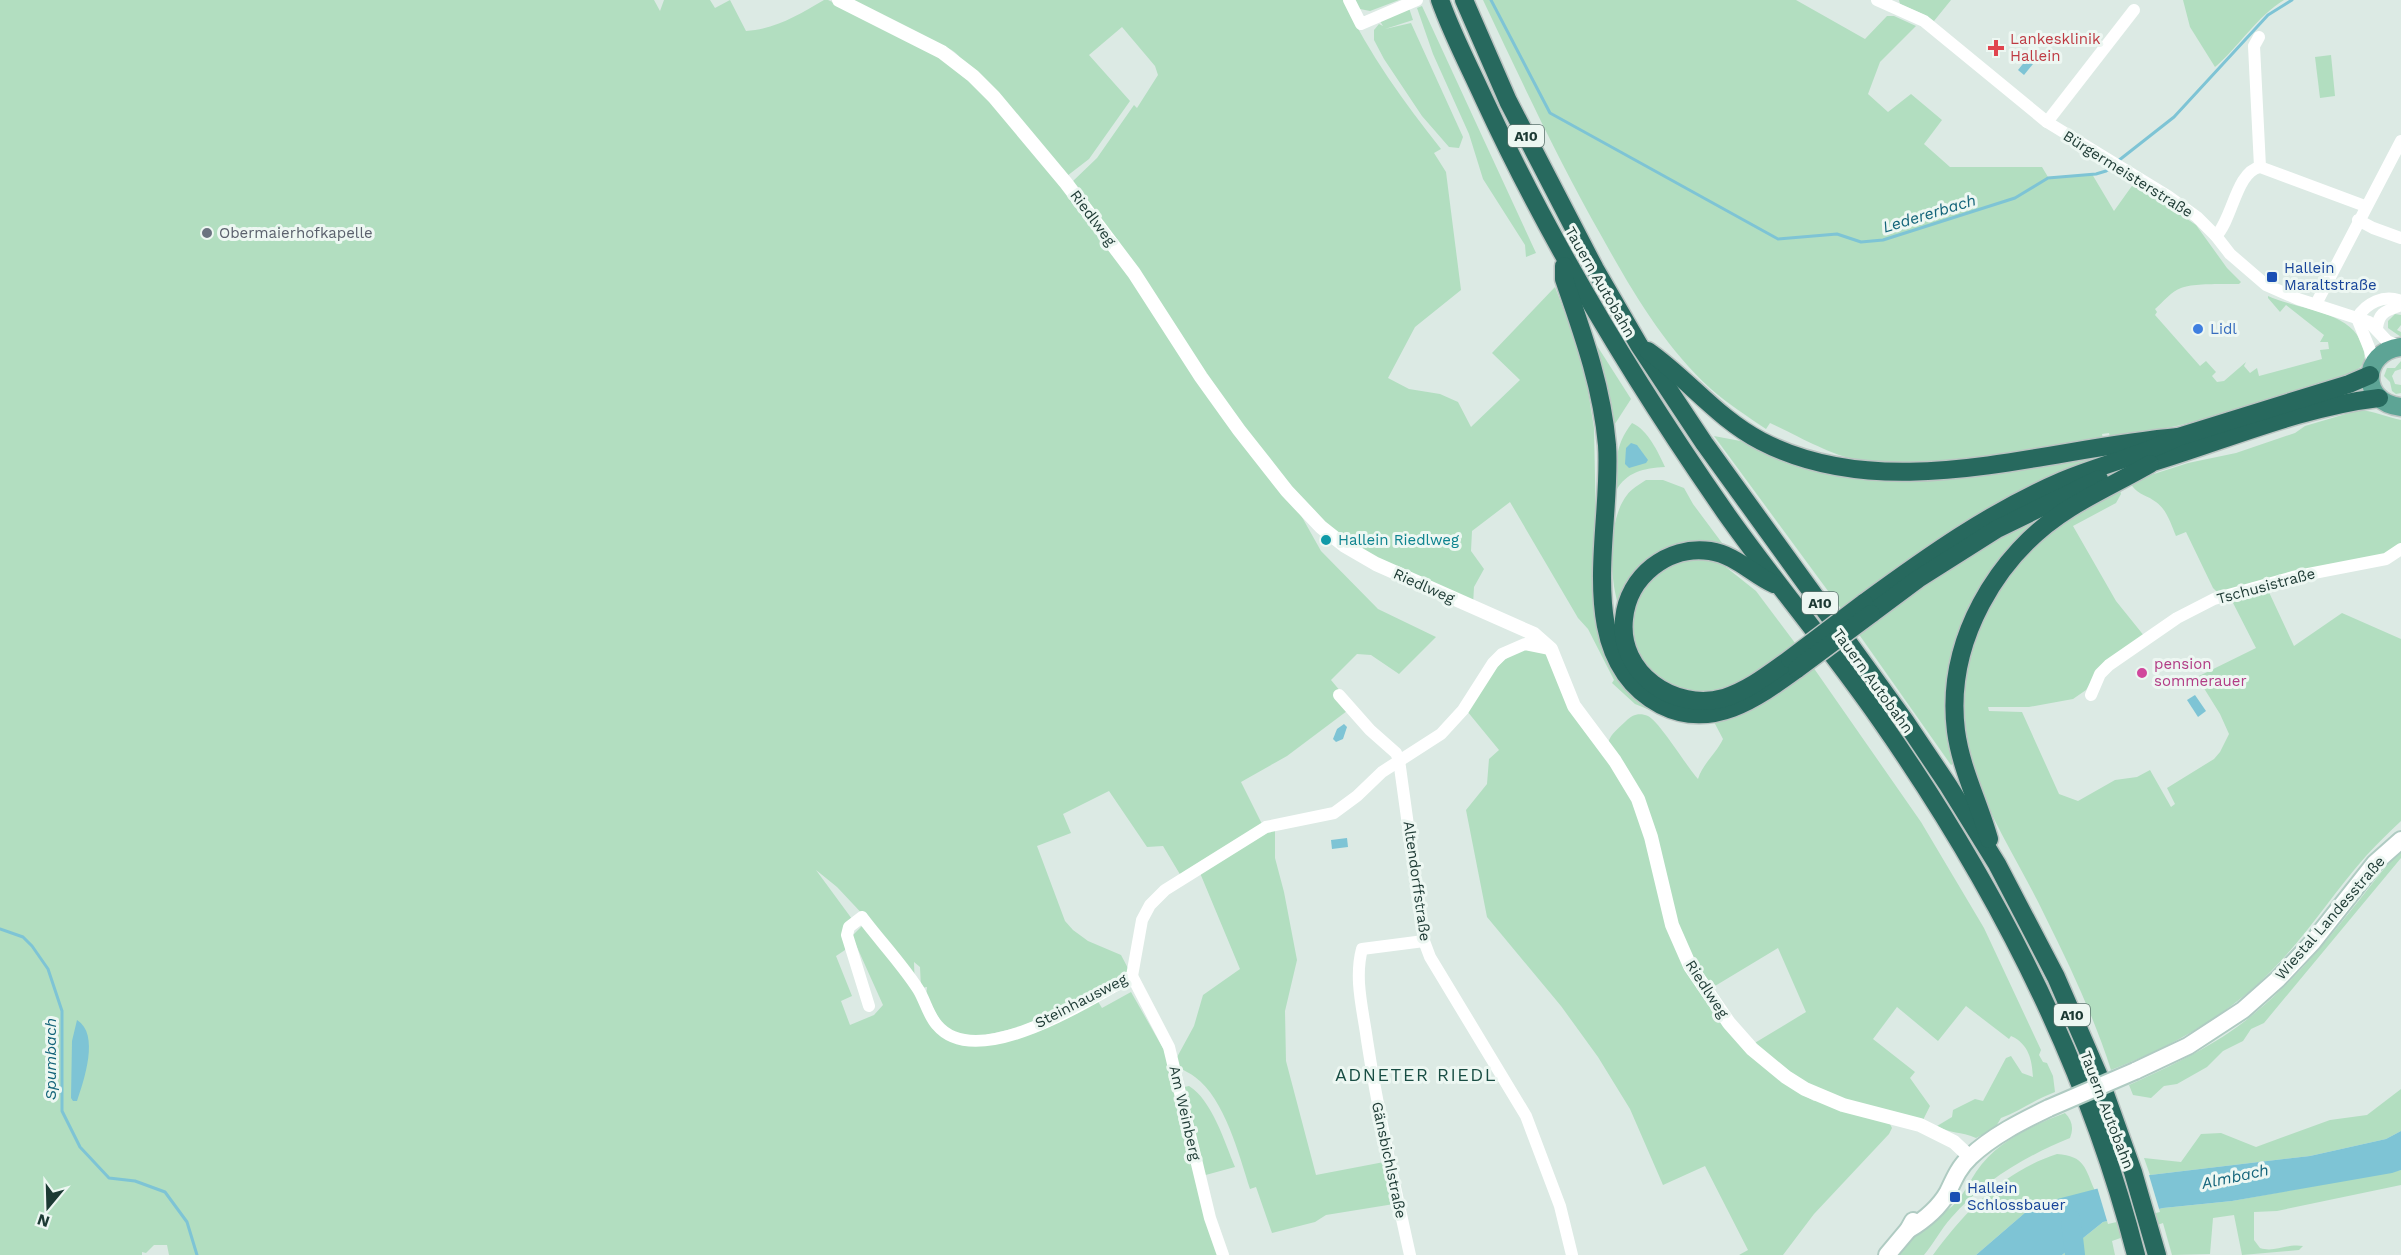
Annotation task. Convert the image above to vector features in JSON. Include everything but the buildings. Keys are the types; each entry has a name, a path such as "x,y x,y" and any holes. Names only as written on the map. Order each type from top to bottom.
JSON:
{"highway":[{"name":"Tauern Autobahn","path":"1440,0 1501,135 1586,297 1663,420 1726,513 1880,720 1979,873 2031,973 2062,1043 2114,1178 2135,1253"},
{"name":"Tauern Autobahn","path":"1464,0 1508,101 1595,269 1640,345 1704,443 1905,720 1997,864 2035,934 2098,1074 2133,1172 2156,1250"},
{"path":"1563,256 1564,279 1594,369 1602,404 1608,470 1602,599 1607,635 1620,667 1636,688 1655,702 1676,711 1715,714 1744,705 1766,692 1793,664"},
{"path":"1640,345 1671,367 1709,405 1746,432 1796,456 1840,466 1888,471 1950,469 2032,460 2151,439 2178,437"},
{"path":"1782,588 1762,579 1743,564 1712,551 1695,550 1679,553 1654,565 1634,588 1624,619 1624,634 1634,663 1648,681 1677,698 1695,702 1725,698 1793,664 1868,608 1941,548 1994,515 2064,480 2155,449 2178,437 2349,384 2372,370"},
{"path":"1868,608 1996,529 2106,476 2356,400 2394,405"},
{"path":"1997,864 1962,762 1956,732 1955,683 1959,655 1966,635 1988,591 2002,571 2044,528 2069,508 2150,464"}],"main road":[{"path":"2394,405 2371,386 2372,370 2380,353 2401,347"},
{"name":"Wiestal Landesstraße","path":"1887,1255 1908,1230 1923,1221 1935,1207 1947,1192 1952,1179 1970,1157 2020,1122 2188,1046 2243,1010 2292,965 2375,863 2401,840"}],"street":[{"name":"Riedlweg","path":"839,0 942,52 973,76 994,97 1066,183 1134,273 1201,377 1239,430 1287,491 1321,527 1345,546 1376,564 1534,634 1551,649 1574,706 1615,761 1638,799 1651,837 1672,925 1690,966 1729,1023 1752,1049 1786,1077 1805,1089 1843,1106 1920,1125 1954,1142 1970,1157"},
{"path":"1349,0 1361,24 1411,2"},
{"name":"Bürgermeisterstraße","path":"1877,0 1924,21 2047,122 2168,196 2197,217 2249,273 2266,285 2369,322 2387,341 2401,347"},
{"name":"Bürgermeisterstraße","path":"2047,122 2134,10"},
{"path":"2259,37 2254,46 2260,167"},
{"path":"2316,304 2365,206 2401,141"},
{"path":"2216,236 2227,220 2236,196 2253,168 2260,167 2365,206"},
{"path":"2358,220 2373,228 2401,237"},
{"path":"2372,370 2370,350 2357,318 2362,310 2377,300 2387,298 2401,303"},
{"path":"2377,328 2380,315 2401,303"},
{"name":"Tschusistraße","path":"2091,695 2100,674 2109,665 2177,618 2214,599 2293,577 2386,559 2401,549"},
{"name":"Steinhausweg","path":"869,1006 847,935 849,927 862,917 918,989 937,1025 951,1037 966,1041 986,1041 1043,1023 1132,976 1142,920 1150,905 1165,891 1266,826 1335,813 1399,760 1441,734 1462,710 1493,663 1502,654 1525,644 1551,649"},
{"path":"1339,695 1370,730 1396,753 1399,760"},
{"name":"Altendorffstraße","path":"1399,760 1424,941 1430,957 1526,1116 1560,1206 1572,1255"},
{"name":"Gänsbichlstraße","path":"1410,1255 1378,1112 1358,983 1359,959 1362,949 1370,946 1424,941"},
{"name":"Am Weinberg","path":"1132,976 1170,1047 1210,1218 1223,1255"}],"green space":[{"path":"0,0 654,0 660,11 664,0 710,0 715,8 730,0 746,31 777,24 828,0 894,30 933,51 974,81 1120,259 1293,501 1321,551 1378,609 1436,637 1399,674 1371,655 1357,654 1331,680 1341,692 1347,711 1287,756 1241,782 1262,824 1181,876 1163,846 1147,847 1109,791 1063,814 1071,833 1037,846 1065,921 1088,941 1121,955 1130,972 1084,999 1020,1027 969,1039 944,1027 926,996 927,987 921,988 920,967 914,962 915,992 947,1039 962,1045 976,1046 1097,1000 1102,1008 1131,992 1164,1050 1220,1255 169,1255 167,1245 154,1245 146,1253 142,1252 142,1255 0,1255","holes":["816,870 837,887 868,920 852,936 883,1005 874,1015 850,1025 841,1001 852,996 836,956 845,950 852,919"]},
{"path":"845,0 1343,0 1364,40 1388,77 1441,149 1434,153 1446,172 1461,290 1415,327 1388,378 1409,389 1440,394 1458,402 1471,427 1520,380 1492,353 1555,287 1579,349 1586,378 1594,428 1596,527 1626,687 1638,700 1657,713 1635,704 1612,683 1614,680 1588,629 1578,618 1510,502 1472,531 1471,551 1484,569 1474,587 1473,605 1344,542 1267,461 1072,182 1097,158 1134,105 1137,108 1158,75 1155,66 1122,27 1089,55 1130,101 1089,159 1067,176 955,52"},
{"path":"1353,0 1399,0 1370,11 1360,9"},
{"path":"1483,0 1796,0 1865,39 1887,16 1894,16 1916,26 1880,62 1868,94 1888,112 1911,94 1942,120 1924,144 1950,167 2042,167 2048,177 2092,174 2114,211 2134,183 2196,225 2227,268 2241,282 2239,284 2186,286 2178,289 2155,309 2157,312 2155,315 2200,366 2206,361 2216,372 2212,376 2217,382 2224,381 2246,362 2244,366 2250,373 2257,368 2259,376 2322,359 2320,350 2329,349 2328,342 2320,342 2324,335 2286,305 2280,312 2268,296 2325,314 2351,328 2359,338 2364,352 2363,364 2347,376 2200,420 2110,438 2109,433 2102,434 2103,439 1980,459 1916,464 1858,460 1825,449 1770,423 1766,429 1711,389 1678,355 1650,317 1613,257 1570,179"},
{"path":"1899,0 1951,0 1934,21 1900,4"},
{"path":"2183,0 2284,0 2265,14 2215,67 2190,27"},
{"path":"1422,6 1536,253 1526,257 1525,245 1483,179 1469,134 1433,54 1417,8"},
{"path":"1409,8 1413,20 1385,29 1411,23 1463,137 1459,148 1449,147 1422,116 1374,40 1374,30 1379,24 1383,26 1380,21"},
{"path":"2331,55 2335,96 2320,98 2315,57"},
{"path":"2395,314 2401,315 2401,325 2397,330 2401,332 2401,337 2388,328 2388,321"},
{"path":"1594,341 1631,399 1611,430"},
{"path":"2401,361 2401,369 2395,371 2392,376 2395,384 2401,385 2401,393 2396,394 2384,376 2387,368 2395,368"},
{"path":"2359,410 2401,420 2401,544 2386,554 2217,592 2186,532 2176,536 2160,505 2139,493 2129,482 2188,463 2236,453 2295,433 2305,426"},
{"path":"1632,423 1648,436 1665,467 1636,472 1625,479 1616,491 1616,464 1619,448"},
{"path":"1714,436 1751,443 1840,473 2101,456 2102,458 1842,610"},
{"path":"1646,480 1663,480 1684,488 1728,551 1669,551 1620,610 1612,567 1616,519 1627,495"},
{"path":"2119,486 2121,494 2116,503 2073,526 2116,601 2145,637 2097,673 2086,690 2073,699 2029,707 1988,707 1989,711 2022,712 2059,794 2078,801 2115,780 2137,777 2150,770 2171,807 2175,804 2167,788 2214,759 2229,734 2220,714 2197,677 2256,648 2231,599 2267,588 2294,646 2342,613 2401,639 2401,821 2366,856 2299,940 2259,983 2200,1027 2156,1051 2111,1070 2072,973 1974,774 1965,744 1962,714 1964,684 1970,654 1980,626 2011,573 2051,532"},
{"path":"2078,494 1969,613 1955,763 1951,765 1858,633 1979,546"},
{"path":"1693,557 1717,560 1756,591 1795,643 1744,682 1724,691 1698,695 1674,690 1655,678 1640,660 1632,639 1632,616 1640,592 1659,571"},
{"path":"1521,649 1543,650 1552,659 1636,801 1691,975 1800,1093 1814,1101 1820,1100 1890,1124 1892,1128 1889,1134 1814,1214 1783,1255 1739,1255 1748,1250 1705,1166 1663,1185 1630,1109 1598,1057 1561,1006 1487,917 1466,810 1487,784 1489,759 1499,750 1467,711 1496,668"},
{"path":"1813,667 1921,822 1984,928 2041,1050 2039,1055 2043,1062 2047,1063 2053,1076 2055,1092 2001,1118 1995,1128 1976,1138 1937,1126 1952,1117 1953,1110 1975,1099 1983,1101 2006,1058 2011,1056 2022,1073 2033,1077 2032,1065 2022,1043 2011,1036 2009,1039 1966,1006 1938,1041 1897,1007 1873,1039 1915,1072 1910,1078 1930,1106 1923,1120 1882,1112 1811,1088 1753,1044 1806,1012 1778,948 1710,989 1676,926 1660,868 1608,743 1613,733 1631,717 1639,714 1648,716 1659,726 1698,779 1723,739 1713,720"},
{"path":"1275,828 1275,858 1297,960 1285,1011 1286,1061 1316,1175 1384,1162 1394,1204 1326,1215 1315,1222 1272,1233 1256,1187 1250,1189 1236,1144 1223,1113 1206,1087 1179,1067 1176,1059 1194,1026 1203,995 1240,969 1200,873"},
{"path":"2401,851 2401,858 2264,1023 2251,1029 2243,1041 2223,1051 2207,1067 2177,1084 2164,1086 2151,1098 2133,1095 2129,1085 2211,1044 2242,1024 2275,996 2309,960"},
{"path":"1189,1086 1211,1111 1235,1167 1202,1176 1184,1087"},
{"path":"2401,1089 2401,1131 2386,1139 2310,1156 2150,1175 2144,1158 2181,1162 2201,1134 2221,1133 2256,1147 2330,1120 2367,1115"},
{"path":"2065,1113 2072,1124 2070,1138 2021,1161 1977,1192 1947,1222 1924,1255 1896,1255 1897,1251 1936,1214 1950,1208 1955,1203 1984,1161 2004,1143 2027,1129"},
{"path":"2057,1154 2073,1157 2079,1161 2086,1170 2095,1191 2034,1205 1976,1255 1933,1255 1958,1223 1987,1194 2020,1171"},
{"path":"2401,1170 2401,1185 2277,1211 2254,1212 2254,1240 2260,1248 2303,1246 2299,1250 2242,1255 2234,1215 2213,1218 2210,1254 2172,1255 2163,1223 2112,1241 2115,1255 2062,1255 2103,1222 2163,1208 2232,1201"}],"water":[{"path":"2030,55 2037,59 2024,75 2018,70"},
{"path":"1631,443 1637,445 1648,460 1646,463 1629,468 1625,464 1626,448"},
{"path":"2195,695 2206,711 2198,717 2187,700"},
{"path":"1344,724 1347,727 1343,739 1336,742 1333,739 1337,729"},
{"path":"1347,838 1348,847 1332,849 1331,840"},
{"path":"77,1020 84,1027 89,1046 83,1081 77,1101 73,1101 71,1098 72,1041"},
{"path":"2401,1131 2401,1170 2392,1173 2232,1201 2163,1208 2103,1222 2062,1255 1976,1255 2034,1205 2150,1175 2310,1156 2386,1139"}],"pier":[{"path":"2148,1172 2160,1212 2108,1224 2097,1187"}],"waterway":[{"name":"Ledererbach","path":"1491,0 1550,113 1778,239 1837,234 1861,242 1883,240 2015,198 2048,178 2096,174 2113,166"},
{"name":"Ledererbach","path":"2118,161 2174,117 2268,15 2292,0"},
{"name":"Spumbach","path":"0,929 23,937 48,969 62,1011 62,1111 80,1147 109,1178 135,1181 165,1192 187,1222 197,1255"},
{"name":"Almbach","path":"2071,1220 2075,1255"}],"place":[{"name":"Lankesklinik Hallein","path":"1996,48"},
{"name":"Obermaierhofkapelle","path":"207,233"},
{"name":"Hallein Maraltstraße","path":"2272,277"},
{"name":"Lidl","path":"2198,329"},
{"name":"Hallein Riedlweg","path":"1326,540"},
{"name":"pension sommerauer","path":"2142,673"},
{"name":"Hallein Schlossbauer","path":"1955,1197"}],"district":[{"name":"ADNETER RIEDL","path":"1416,1075"}]}
